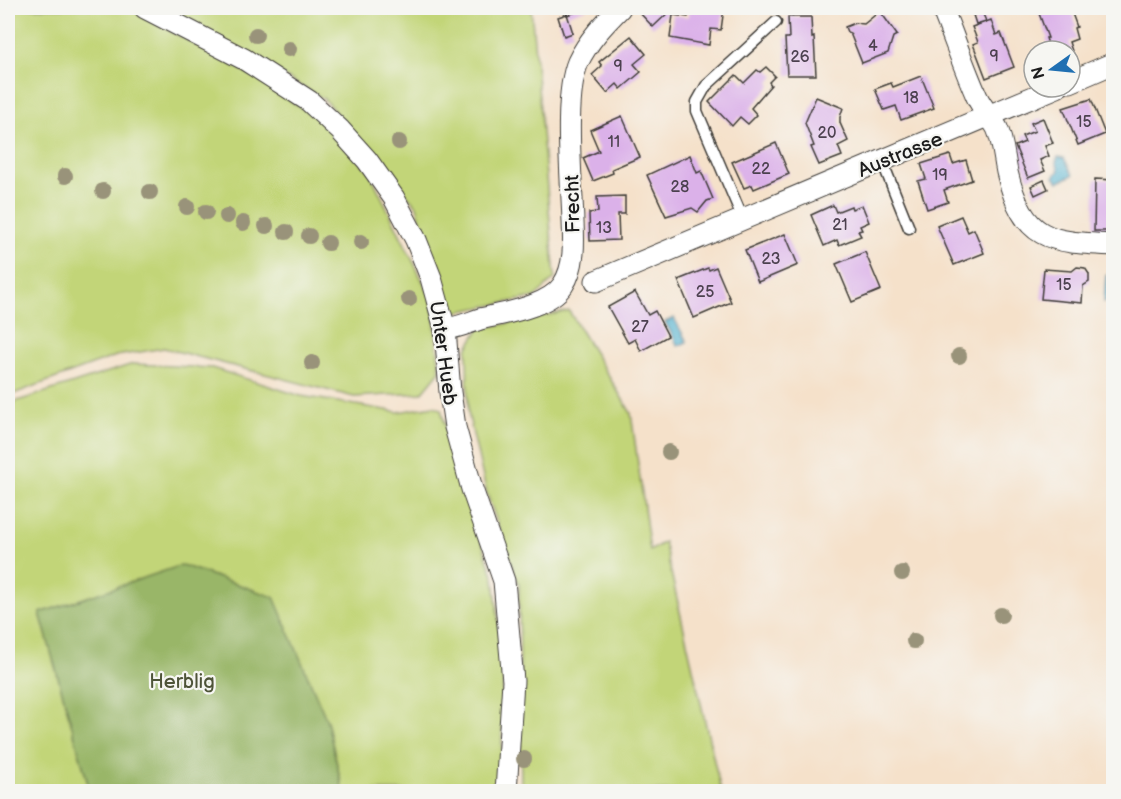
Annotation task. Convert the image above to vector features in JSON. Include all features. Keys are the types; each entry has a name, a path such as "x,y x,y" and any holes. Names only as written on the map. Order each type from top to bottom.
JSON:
{"street":[{"name":"Unter Hueb","path":"145,8 244,60 309,101 340,130 374,169 394,198 416,240 431,278 445,329 455,427 472,489 504,581 513,681 506,792"},
{"name":"Frecht","path":"445,329 533,305 552,295 563,285 572,265 570,121 573,79 577,64 598,30 620,8"},
{"path":"942,8 978,98 997,129 1018,210 1030,225 1043,235 1058,240 1113,244"},
{"path":"1082,76 1113,63"},
{"name":"Austrasse","path":"596,281 1030,99"}],"lane":[{"path":"743,219 697,111 696,102 706,86 776,22"},
{"path":"882,161 909,228"}],"green space":[{"path":"8,8 129,8 249,74 318,118 369,171 432,300 440,371 422,393 354,397 164,348 116,356 8,396"},
{"path":"166,8 531,8 555,278 535,297 446,314 417,206 324,99"},
{"path":"569,311 631,413 650,551 664,542 721,791 521,791 519,585 487,494 468,413 467,349 479,329"},
{"path":"133,364 212,368 301,396 398,412 434,406 441,409 456,466 494,578 503,667 501,791 343,791 327,721 41,613 90,791 8,792 8,404"},
{"name":"Herblig","path":"182,565 274,597 327,721 343,791 90,791 40,613"}],"water":[{"path":"1058,157 1064,158 1073,175 1058,182 1054,177 1059,170 1056,162"},
{"path":"1106,275 1113,275 1113,302 1104,302"},
{"path":"674,318 687,342 678,346 665,322"}],"building":[{"path":"565,8 588,8 567,15"},
{"path":"644,8 673,8 653,27 639,12"},
{"path":"689,8 724,8 721,30 711,29 709,45 670,38 673,15 688,17"},
{"path":"1037,8 1070,8 1077,27 1074,28 1077,39 1046,38 1048,38"},
{"path":"880,11 897,35 893,37 888,53 862,63 850,33 845,27 855,23 864,24"},
{"path":"982,12 986,21 976,24 973,15"},
{"path":"567,14 573,33 564,36 558,17"},
{"path":"788,17 811,17 816,75 787,75 785,38 789,38"},
{"path":"991,20 996,35 1001,33 1014,67 986,78 973,44 978,42 972,27"},
{"path":"631,36 646,54 634,64 641,72 621,89 617,84 607,93 592,75 602,66 599,62"},
{"path":"766,67 775,76 769,82 771,85 751,108 757,115 748,124 740,117 732,126 709,102 736,75 744,83 757,70 760,72"},
{"path":"921,76 934,108 901,120 896,106 884,110 875,89 891,83 893,87"},
{"path":"816,97 843,108 840,123 848,141 838,146 842,156 819,165 811,147 814,146 805,123"},
{"path":"1091,99 1105,134 1078,145 1063,108"},
{"path":"622,116 640,157 612,169 613,173 593,181 583,158 599,151 590,130"},
{"path":"1043,118 1053,143 1045,146 1049,156 1040,160 1045,171 1028,178 1015,146 1025,142 1022,136 1035,131 1031,123"},
{"path":"776,143 789,174 754,189 752,185 744,188 732,162"},
{"path":"690,155 697,173 701,171 713,199 707,201 698,212 692,208 666,216 647,175"},
{"path":"950,155 953,164 966,160 972,180 944,190 948,202 927,209 918,181 926,179 921,164"},
{"path":"1095,179 1114,180 1114,231 1094,231"},
{"path":"1044,180 1048,189 1035,195 1031,186"},
{"path":"625,196 625,214 618,214 619,240 590,241 589,213 598,212 597,197"},
{"path":"833,205 836,212 851,206 852,209 862,205 869,222 860,226 862,230 858,231 861,236 839,245 837,240 824,246 811,215"},
{"path":"961,216 968,232 974,229 984,253 954,265 937,226"},
{"path":"785,234 798,265 758,282 745,250"},
{"path":"865,252 881,290 852,302 836,264"},
{"path":"716,267 731,302 694,318 678,280"},
{"path":"1077,267 1085,268 1089,274 1089,282 1083,286 1082,303 1041,299 1044,269 1072,271"},
{"path":"635,292 648,315 655,311 668,336 641,351 635,339 628,343 608,307"}]}
